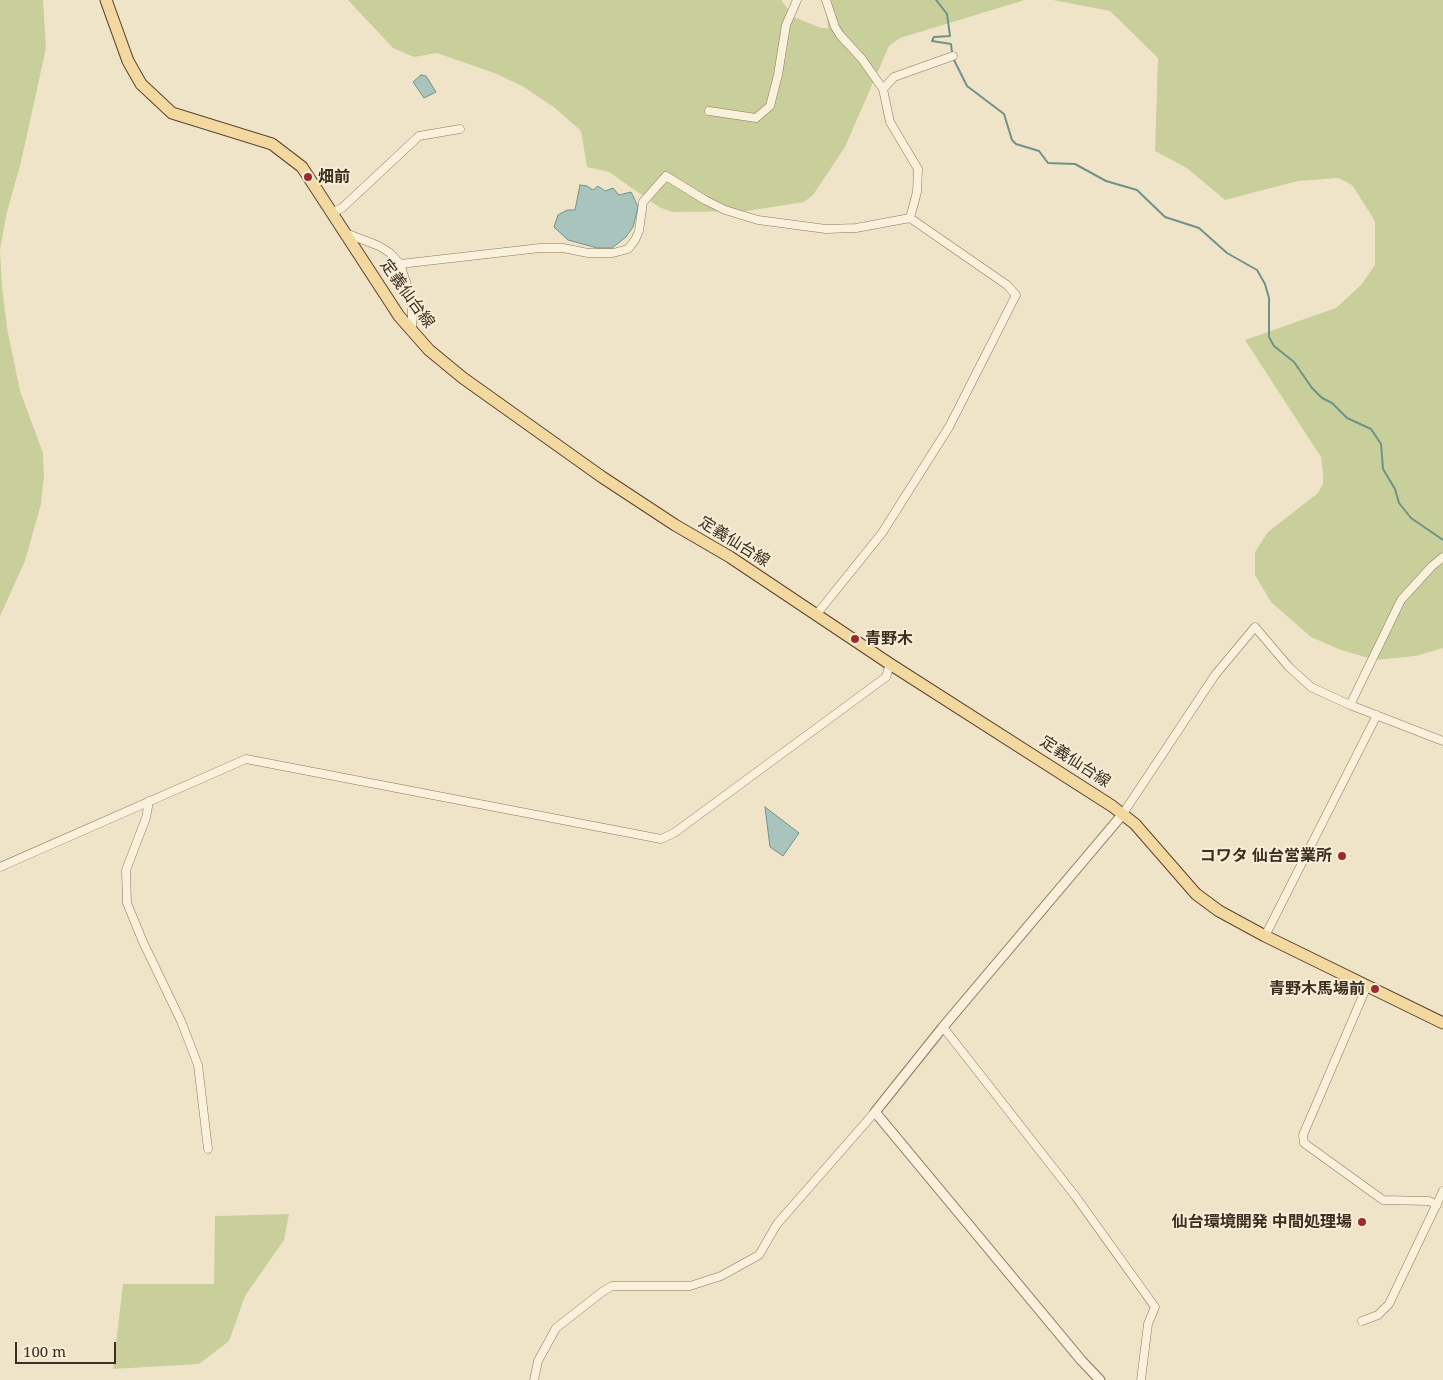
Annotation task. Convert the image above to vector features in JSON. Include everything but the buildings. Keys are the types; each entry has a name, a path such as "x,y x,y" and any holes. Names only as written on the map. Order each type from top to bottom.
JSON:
{"main road":[{"name":"定義仙台線","path":"106,0 128,61 141,84 153,97 172,113 264,140 279,148 302,167 399,316 429,350 463,378 602,477 890,664 1066,775 1122,814 1136,824 1196,894 1219,911 1265,936 1443,1023"}],"street":[{"path":"709,111 756,118 770,106 778,75 786,25 797,0"},
{"path":"826,0 838,31 862,59 883,90 890,122 918,169 917,192 910,218"},
{"path":"883,90 894,77 953,56"},
{"path":"333,212 342,208 419,136 460,129"},
{"path":"400,264 540,248 563,248 588,253 613,253 628,249 639,231 643,202 666,176 712,204 758,220 826,229 856,228 910,218 1006,284 1016,295 944,435 882,533 816,615"},
{"path":"346,233 358,240 379,246 390,253 400,264 412,300 412,332"},
{"path":"1350,705 1401,600 1432,566 1443,557"},
{"path":"534,1380 538,1361 556,1328 612,1286 690,1286 721,1276 759,1254 777,1224 875,1112 943,1027 1122,814 1215,675 1255,627 1289,667 1311,687 1350,705 1443,740"},
{"path":"0,867 246,759 661,839 674,833 886,678 890,664"},
{"path":"1265,936 1377,715"},
{"path":"149,801 146,818 126,870 127,903 143,942 182,1021 198,1065 208,1149"},
{"path":"1367,986 1303,1135 1304,1143 1383,1200 1429,1201 1437,1204"},
{"path":"943,1027 1076,1197 1155,1307 1148,1324 1142,1380"},
{"path":"875,1112 1081,1360 1100,1380"},
{"path":"1362,1321 1378,1315 1389,1304 1443,1191"}],"green space":[{"path":"0,0 43,0 46,48 0,249"},
{"path":"348,0 781,0 794,17 821,28 828,28 825,0 1025,0 900,38 889,46 845,147 813,195 804,202 747,211 672,212 659,207 609,172 587,167 581,131 555,108 524,87 497,74 437,53 414,57 393,48"},
{"path":"1053,0 1443,0 1443,648 1416,656 1375,660 1341,650 1311,637 1271,602 1255,575 1255,552 1268,532 1318,493 1323,484 1323,473 1321,457 1245,340 1336,308 1361,285 1375,265 1375,222 1370,213 1352,185 1338,178 1298,181 1225,200 1187,168 1155,151 1158,58 1110,11"},
{"path":"0,249 7,328 20,391 43,453 44,475 41,504 25,561 0,616"},
{"path":"289,1214 284,1240 245,1296 229,1341 199,1364 113,1369 123,1284 214,1284 215,1216"}],"water":[{"path":"421,75 426,76 436,92 424,98 413,82"},
{"path":"580,185 587,186 593,190 598,186 605,191 613,188 619,195 631,192 638,207 633,227 626,237 612,248 597,248 568,240 554,227 558,215 567,210 575,210"},
{"path":"765,807 799,833 783,856 770,847"}],"waterway":[{"path":"936,0 947,14 950,36 934,37 932,41 951,44 952,53"},
{"path":"953,58 967,86 1004,114 1012,140 1016,144 1039,151 1048,163 1075,164 1106,181 1137,190 1165,217 1199,228 1227,253 1257,270 1265,284 1269,298 1269,337 1274,346 1294,362 1312,388 1322,398 1332,403 1347,418 1371,429 1381,444 1383,469 1395,489 1399,503 1411,518 1443,540"}],"place":[{"name":"畑前","path":"308,177"},
{"name":"青野木","path":"855,639"},
{"name":"コワタ 仙台営業所","path":"1342,856"},
{"name":"青野木馬場前","path":"1375,989"},
{"name":"仙台環境開発 中間処理場","path":"1362,1222"}]}
